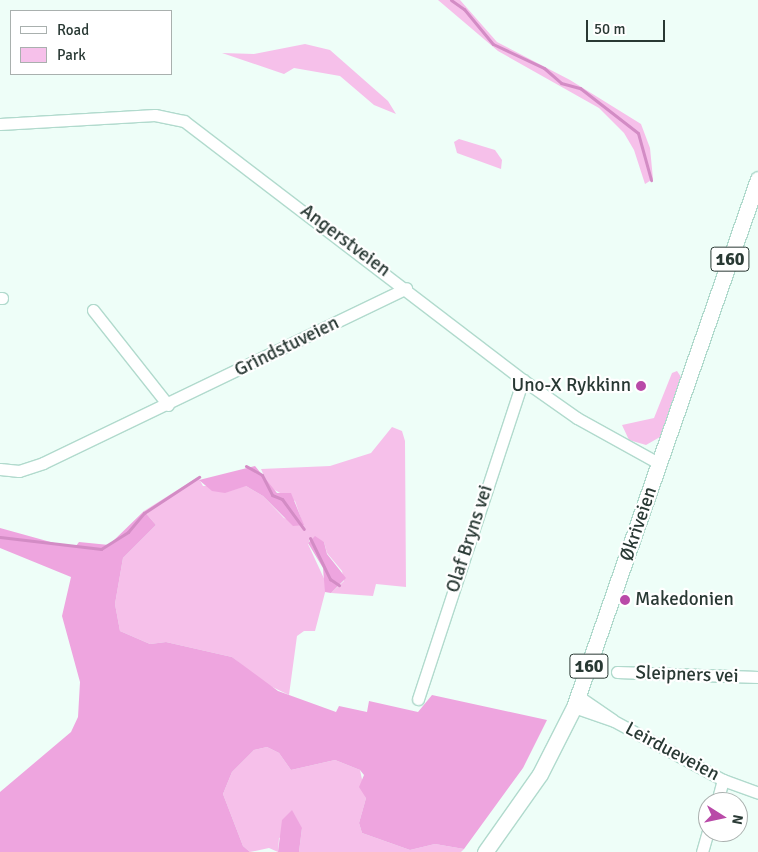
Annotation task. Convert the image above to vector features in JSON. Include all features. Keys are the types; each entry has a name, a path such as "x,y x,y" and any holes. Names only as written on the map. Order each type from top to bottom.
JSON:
{"main road":[{"name":"Økriveien","path":"485,852 540,774 576,702 758,179"}],"street":[{"name":"Angerstveien","path":"0,124 155,115 176,118 406,288 523,380 577,418 660,464"},
{"name":"Grindstuveien","path":"0,469 19,471 43,463 168,405 406,288"},
{"path":"94,310 168,405"},
{"name":"Olaf Bryns vei","path":"418,698 523,380"},
{"name":"Sleipners vei","path":"617,672 758,678"},
{"name":"Leirdueveien","path":"576,702 723,780 758,793"},
{"path":"720,792 723,780"}],"green space":[{"path":"438,0 460,0 497,42 570,80 641,124 650,148 653,179 645,184 634,150 624,133 599,108 498,51"},
{"path":"305,44 330,50 388,101 396,114 374,105 340,76 294,68 284,74 222,53 254,54"},
{"path":"459,139 495,150 502,160 501,169 457,153 454,142"},
{"path":"677,371 681,377 660,437 646,445 629,440 622,425 654,418 672,373"},
{"path":"392,427 402,431 405,441 406,587 376,584 373,596 331,593 344,581 342,571 327,553 324,542 310,539 308,544 327,585 315,631 304,631 297,636 289,695 266,684 232,657 166,642 150,644 120,631 115,604 123,558 156,525 144,511 198,477 203,486 246,486 263,496 284,518 303,524 295,501 269,487 261,469 330,466 371,453"},
{"path":"267,747 279,753 291,770 335,760 360,770 366,798 359,823 362,833 410,850 435,844 464,849 461,852 299,852 302,828 279,838 278,852 269,848 250,852 243,846 223,794 232,772 254,750"}],"shaded area":[{"path":"255,466 277,493 291,493 304,525 293,526 263,496 246,486 225,493 212,491 199,480"},
{"path":"144,511 156,525 123,558 115,604 120,631 150,644 166,642 232,657 278,691 336,712 339,706 367,712 369,701 418,712 432,695 547,720 523,768 464,849 435,844 410,850 362,833 359,823 366,798 359,787 364,775 360,770 335,760 291,770 279,753 267,747 254,750 232,772 223,794 243,846 250,852 0,852 0,792 71,732 78,717 80,682 62,616 71,577 0,548 0,528 65,546 76,546 79,542 109,545"},
{"path":"315,536 324,542 327,554 346,578 331,593 325,592 323,568 308,543"},
{"path":"292,810 302,828 299,852 278,852 282,820"}],"waterway":[{"path":"451,0 464,9 493,44 544,68 561,83 580,88 638,133 651,180"},
{"path":"246,466 262,475 272,495 282,499 304,529"},
{"path":"0,537 101,549 128,532 144,513 199,477"},
{"path":"310,538 330,579 339,585"}],"place":[{"name":"Uno-X Rykkinn","path":"641,386"},
{"name":"Makedonien","path":"625,600"}]}
